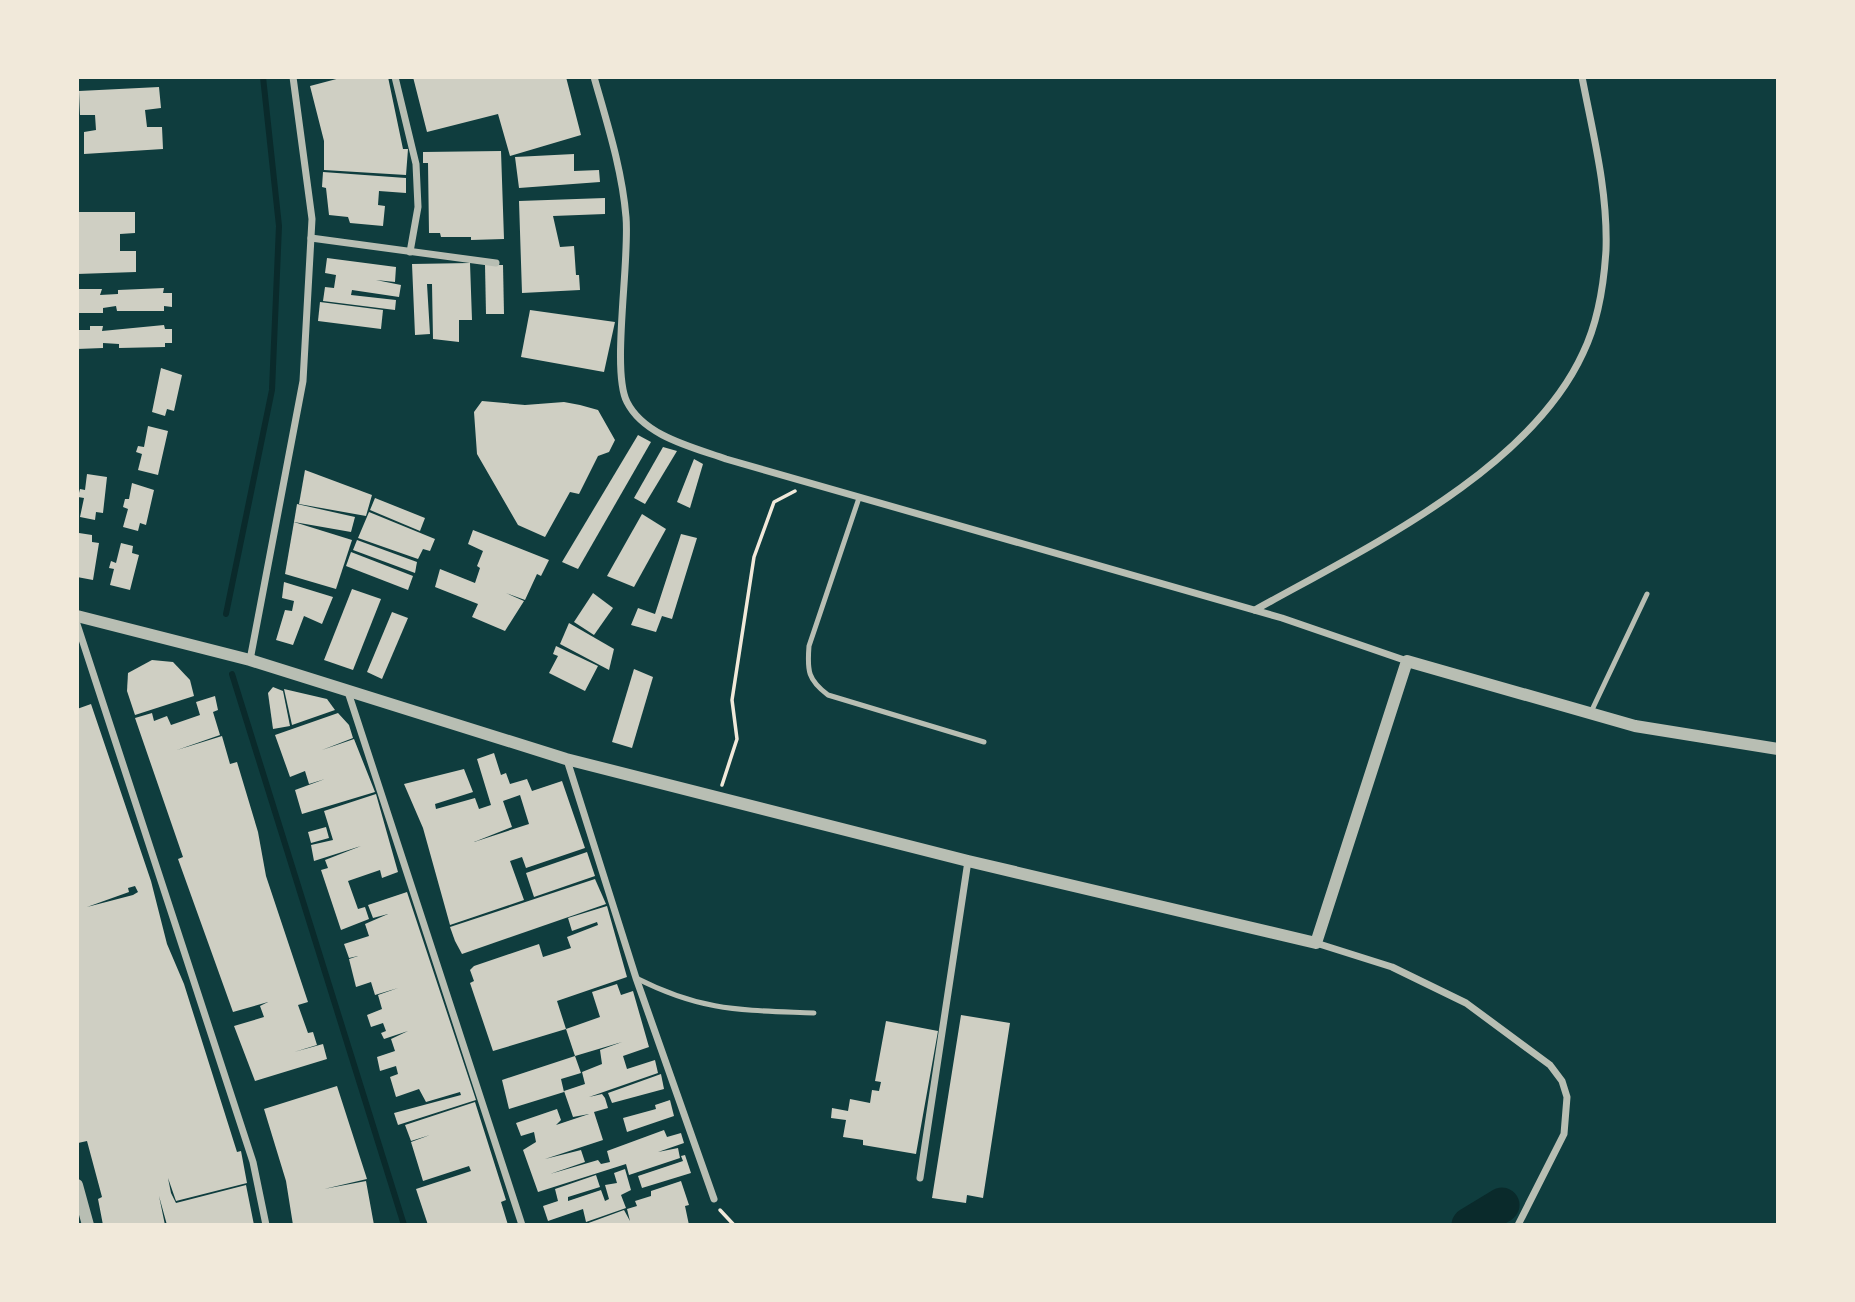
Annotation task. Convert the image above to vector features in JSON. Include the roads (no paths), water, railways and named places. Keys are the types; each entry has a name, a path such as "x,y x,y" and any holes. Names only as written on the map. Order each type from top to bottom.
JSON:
{"street":[{"path":"250,660 303,381 310,206 293,77"},
{"path":"395,77 416,164 418,207 410,252"},
{"path":"594,77 621,172 626,219 627,263 620,384 628,404 645,423 667,438 859,498 1255,610 1407,661 1635,726 1778,749"},
{"path":"1255,610 1428,511 1522,437 1560,391 1584,352 1600,301 1606,250 1604,187 1582,77"},
{"path":"310,238 496,264"},
{"path":"77,616 250,660 566,759 968,861 1316,943 1427,982 1466,1003 1550,1065 1567,1097 1564,1134 1518,1225"},
{"path":"77,624 253,1162 266,1225"},
{"path":"1316,943 1407,661"},
{"path":"348,691 523,1225"},
{"path":"566,759 636,978 714,1199"},
{"path":"920,1178 968,861"},
{"path":"77,1185 88,1225"}],"lane":[{"path":"859,498 809,646 807,670 812,683 828,695 984,741"},
{"path":"1590,713 1647,594"},
{"path":"636,978 667,994 701,1006 814,1013"}],"waterway":[{"path":"226,614 272,390 279,226 263,77"},
{"path":"232,674 404,1225"},
{"path":"1469,1225 1502,1205"}]}
